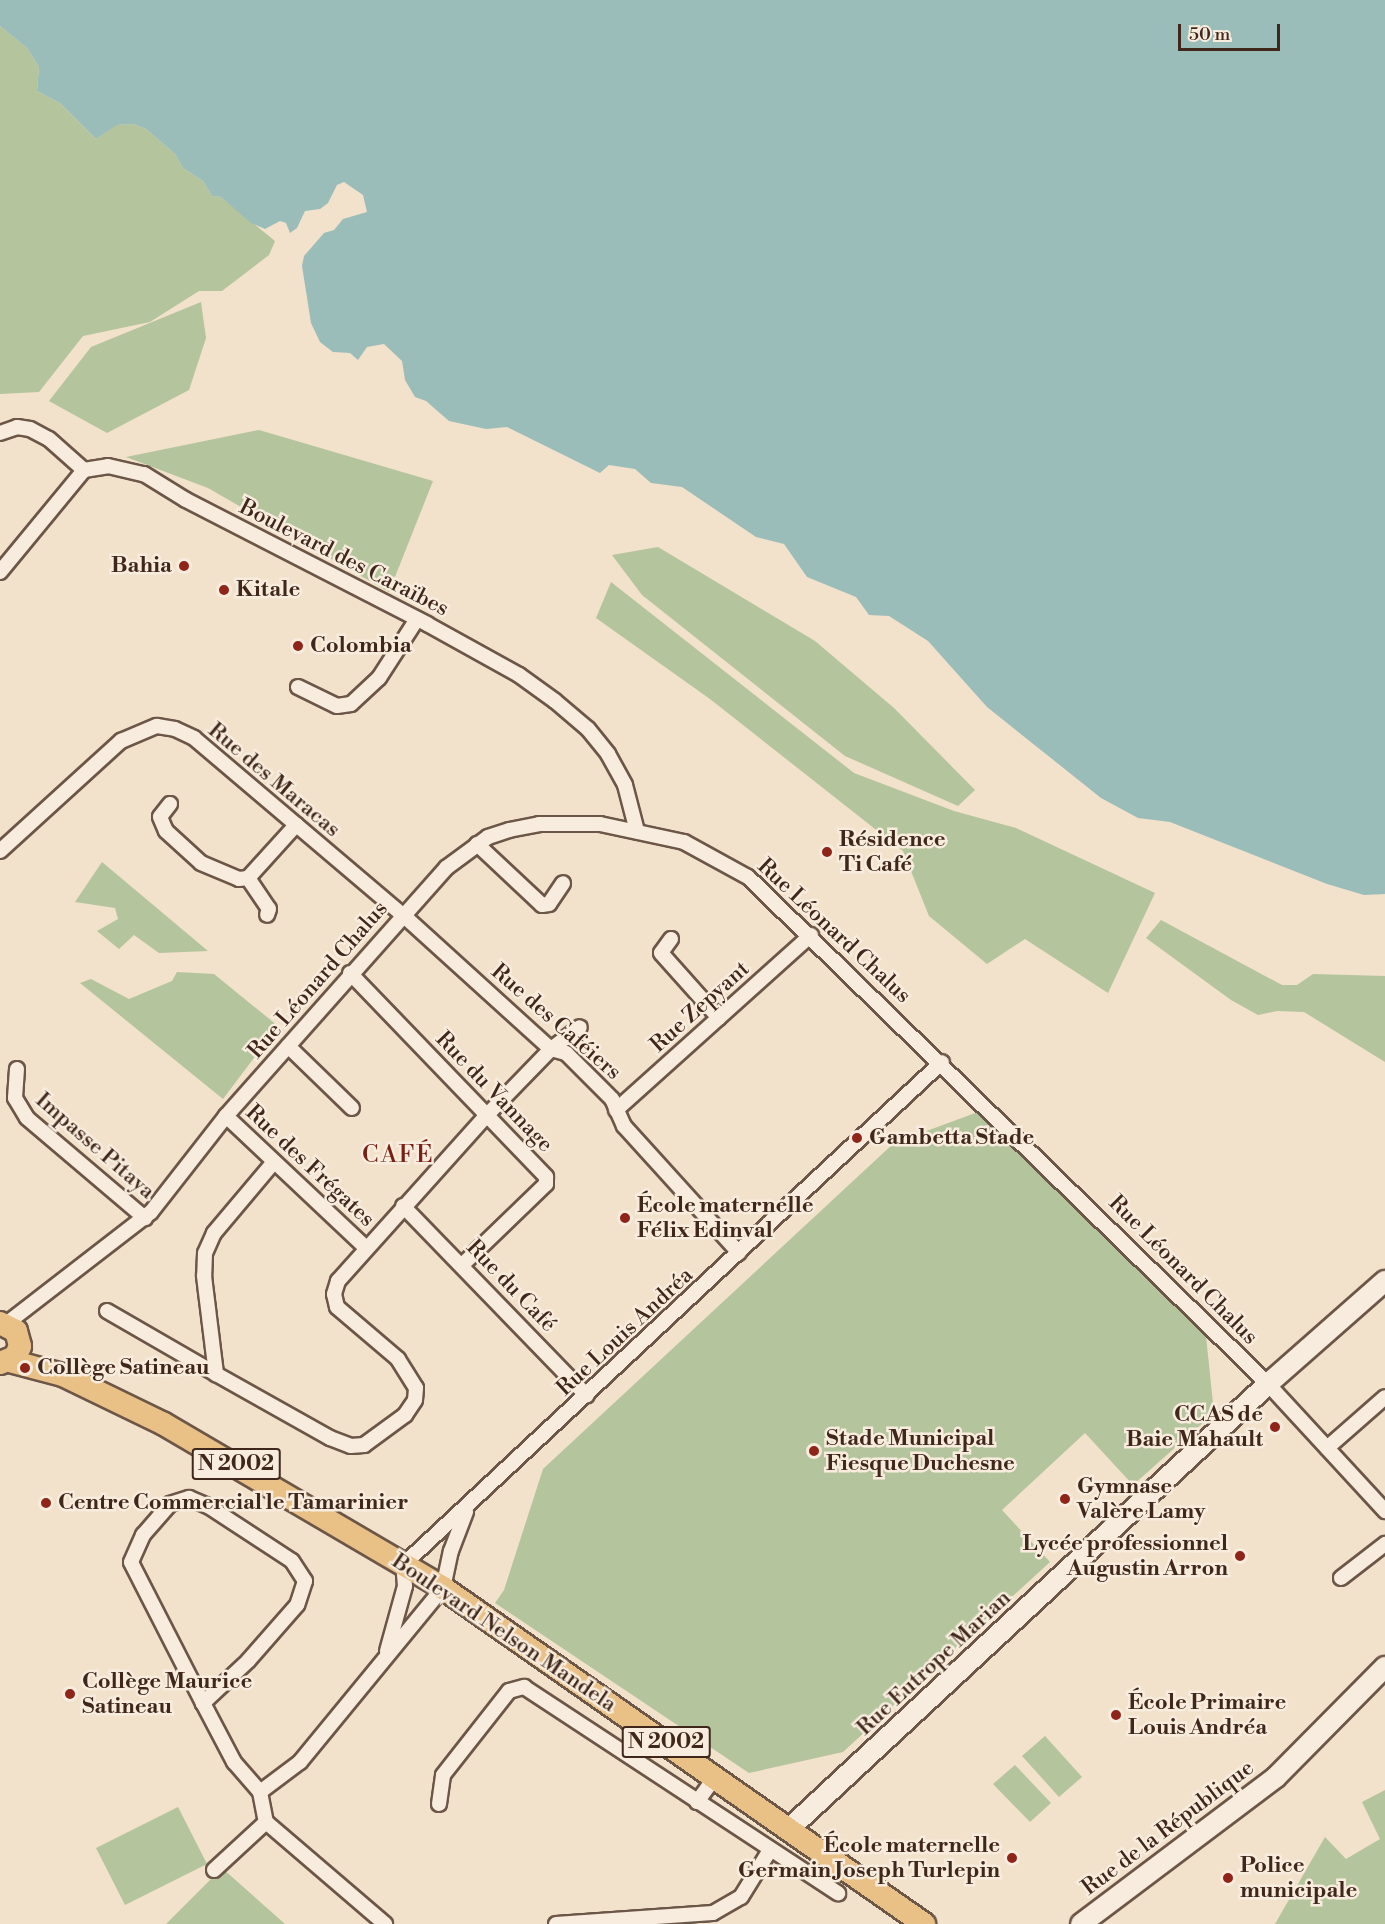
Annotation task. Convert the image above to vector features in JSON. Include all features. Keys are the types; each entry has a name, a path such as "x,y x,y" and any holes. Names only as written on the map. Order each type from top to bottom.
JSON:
{"main road":[{"path":"5,1362 18,1352 8,1326"},
{"name":"Boulevard Nelson Mandela","path":"8,1326 63,1375"},
{"name":"Boulevard Nelson Mandela","path":"5,1362 63,1375 217,1453 442,1588 716,1776 924,1924"}],"street":[{"path":"0,433 17,427 30,429 49,439 84,470 2,565"},
{"name":"Boulevard des Caraïbes","path":"84,470 108,466 144,474 519,675 571,714 608,754 625,785 627,801 637,831"},
{"path":"298,687 338,706 351,704 379,678 417,619"},
{"name":"Rue des Maracas","path":"0,851 121,741 157,726 175,729 194,738 403,915"},
{"path":"613,827 627,801"},
{"path":"171,804 160,817 166,831 218,873 248,878 269,909 267,915"},
{"name":"Rue Léonard Chalus","path":"8,1326 42,1295 145,1218 226,1116 350,973 446,868 477,844 495,834 539,824 613,827 684,842 726,862 748,877 942,1062 1269,1384 1385,1511"},
{"path":"248,878 296,825"},
{"path":"477,844 542,905 549,904 563,883"},
{"name":"Rue des Caféiers","path":"403,915 551,1049 566,1053 612,1099 624,1126 739,1253"},
{"name":"Rue Zepyant","path":"616,1110 811,935"},
{"path":"671,939 661,952 719,1017"},
{"name":"Rue du Vannage","path":"350,973 489,1113 547,1181 462,1265"},
{"path":"107,1311 342,1443 364,1445 378,1438 411,1407 416,1388 398,1359 335,1303 338,1281 489,1113 551,1049 580,1027"},
{"path":"288,1046 352,1108"},
{"name":"Rue Louis Andréa","path":"403,1565 467,1508 942,1062"},
{"name":"Impasse Pitaya","path":"17,1069 15,1098 27,1119 145,1218"},
{"name":"Rue des Frégates","path":"226,1116 273,1163 366,1248"},
{"path":"216,1374 204,1276 206,1252 214,1233 273,1163"},
{"name":"Rue du Café","path":"404,1206 587,1396"},
{"name":"Rue Eutrope Marian","path":"790,1828 1269,1384 1385,1281"},
{"path":"1327,1448 1385,1397"},
{"path":"203,1703 248,1661 297,1605 305,1581 292,1561 189,1498 170,1504 143,1535 131,1562 203,1703 234,1762 260,1792 266,1822 385,1924"},
{"name":"Rue Louis Andréa","path":"442,1588 451,1551 467,1508"},
{"path":"1341,1578 1385,1544"},
{"path":"387,1651 405,1586 403,1565"},
{"path":"260,1792 300,1762 387,1651 442,1588"},
{"name":"Rue de la République","path":"1081,1924 1276,1777 1385,1667"},
{"path":"439,1804 442,1775 509,1691 524,1687 838,1893"},
{"path":"697,1802 716,1776"},
{"path":"214,1870 266,1822"},
{"path":"556,1924 713,1913 727,1908 741,1897 770,1850"}],"green space":[{"path":"0,26 27,48 39,67 37,91 60,103 96,139 116,125 133,124 146,129 175,154 183,168 203,181 212,196 221,197 275,241 269,255 222,291 199,291 150,322 83,336 39,392 0,394"},
{"path":"201,302 206,338 189,390 107,433 49,401 91,347"},
{"path":"259,430 433,481 389,592 208,488 126,457"},
{"path":"658,547 815,641 894,708 975,790 958,806 845,756 642,595 612,555"},
{"path":"611,582 854,773 954,811 1016,828 1155,893 1108,993 1025,939 987,964 929,916 903,851 710,699 596,618"},
{"path":"102,862 208,951 159,953 134,935 119,949 97,931 118,919 115,908 75,902"},
{"path":"1161,920 1282,985 1297,985 1313,974 1385,976 1385,1062 1304,1012 1277,1011 1258,1015 1231,1000 1146,938"},
{"path":"177,972 214,974 278,1026 223,1099 80,983 91,979 129,999 172,981"},
{"name":"Stade Municipal Fiesque Duchesne","path":"978,1112 1206,1336 1214,1413 1133,1485 1085,1433 1002,1510 1050,1562 843,1752 749,1773 495,1603 504,1590 543,1469 894,1143"},
{"path":"1045,1736 1082,1777 1059,1797 1022,1756"},
{"path":"1015,1765 1051,1803 1030,1822 993,1784"},
{"path":"1385,1790 1385,1924 1275,1924 1325,1837 1346,1859 1380,1839 1362,1802"},
{"path":"178,1807 207,1864 125,1905 96,1848"},
{"path":"222,1868 285,1924 166,1924"}],"water":[{"path":"0,0 1385,0 1385,894 1364,895 1327,884 1170,822 1138,818 1101,798 987,707 928,641 889,616 869,615 856,597 807,577 784,544 756,537 682,487 651,483 635,469 609,465 600,473 507,427 486,429 449,421 426,401 415,397 405,380 402,361 384,344 367,347 358,360 350,353 333,352 320,342 311,323 302,266 304,256 324,233 334,230 343,219 367,212 363,195 344,182 337,185 328,203 320,209 305,211 297,228 290,233 286,223 280,221 265,229 251,223 221,197 212,196 203,181 183,168 175,154 146,129 133,124 117,125 96,139 60,103 37,91 39,67 27,48 0,26"}],"place":[{"name":"Bahia","path":"184,566"},
{"name":"Kitale","path":"224,590"},
{"name":"Colombia","path":"298,646"},
{"name":"Résidence Ti Café","path":"827,852"},
{"name":"Gambetta Stade","path":"857,1138"},
{"name":"École maternelle Félix Edinval","path":"625,1218"},
{"name":"Collège Satineau","path":"25,1368"},
{"name":"CCAS de Baie Mahault","path":"1275,1427"},
{"name":"Stade Municipal Fiesque Duchesne","path":"814,1451"},
{"name":"Gymnase Valère Lamy","path":"1065,1499"},
{"name":"Centre Commercial le Tamarinier","path":"46,1503"},
{"name":"Lycée professionnel Augustin Arron","path":"1240,1556"},
{"name":"Collège Maurice Satineau","path":"70,1694"},
{"name":"École Primaire Louis Andréa","path":"1116,1715"},
{"name":"École maternelle Germain Joseph Turlepin","path":"1012,1858"},
{"name":"Police municipale","path":"1228,1878"}],"district":[{"name":"CAFÉ","path":"398,1156"}]}
